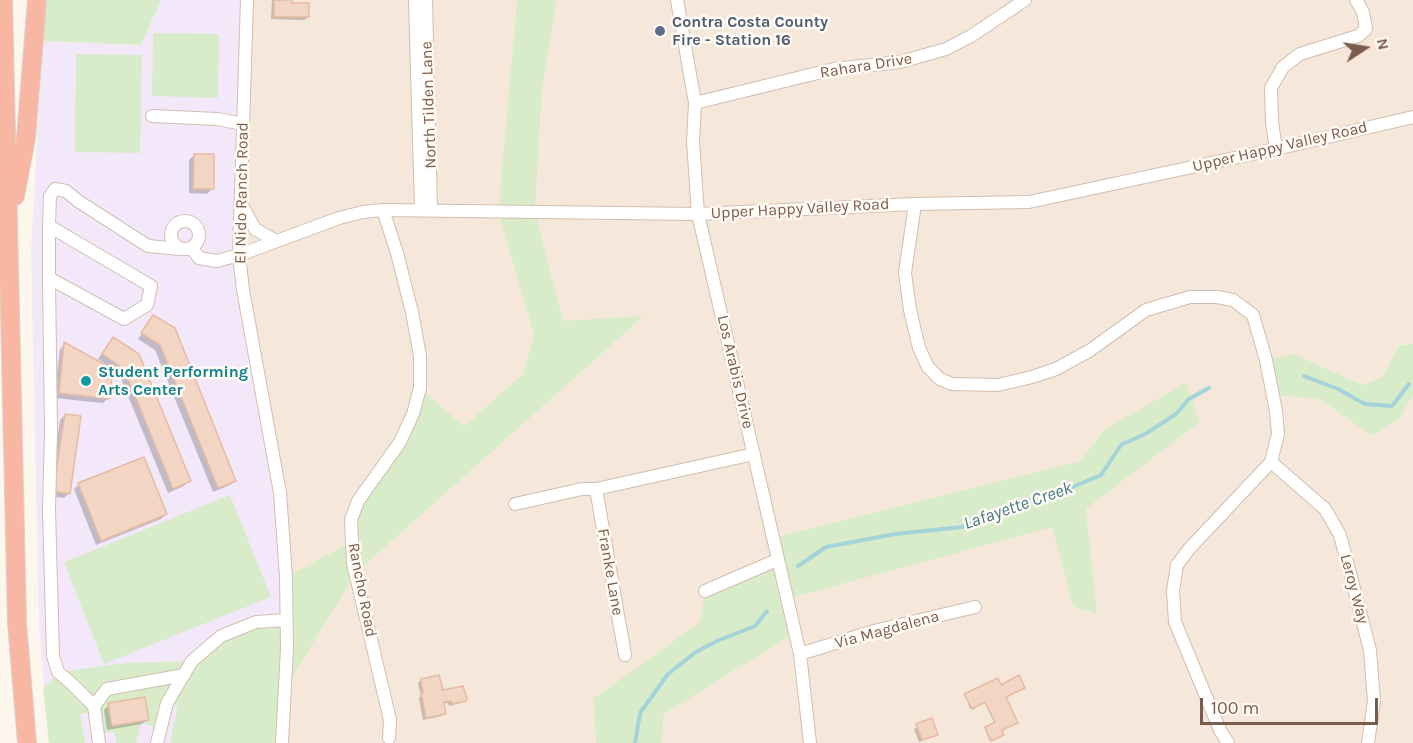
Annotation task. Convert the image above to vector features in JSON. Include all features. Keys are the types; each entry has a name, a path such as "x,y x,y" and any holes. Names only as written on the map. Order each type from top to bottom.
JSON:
{"highway":[{"path":"3,0 17,623 27,743"},
{"path":"8,236 26,138 37,0"}],"street":[{"name":"El Nido Ranch Road","path":"248,0 239,255 243,290 280,494 286,577 287,648 282,743"},
{"path":"415,0 426,210"},
{"name":"North Tilden Lane","path":"426,0 426,210"},
{"name":"Los Arabis Drive","path":"676,0 694,103 693,141 698,214 800,654 810,743"},
{"name":"Rahara Drive","path":"694,103 834,69 900,62 946,49 971,36 1009,4 1025,0"},
{"path":"1276,150 1271,88 1283,67 1300,54 1358,36 1366,29 1363,12 1356,0"},
{"path":"152,116 217,119 243,123"},
{"name":"Upper Happy Valley Road","path":"49,226 50,196 55,189 66,192 148,246 186,248 199,258 217,261 339,218 383,210 698,214 915,204 1029,202 1276,150 1413,117"},
{"path":"241,204 255,229 276,241"},
{"path":"915,204 905,273 919,348 928,367 940,379 952,384 998,385 1056,369 1089,351 1146,310 1190,297 1217,297 1233,300 1253,315 1266,360 1276,411 1278,434 1271,462 1189,549 1178,565 1173,591 1175,622 1220,730 1228,743"},
{"name":"Rancho Road","path":"383,210 400,263 420,356 420,388 413,414 400,442 358,501 351,520 353,563 390,720 389,738"},
{"path":"49,226 51,409 49,510 53,656 58,672 94,706 99,743"},
{"path":"49,226 151,286 147,305 124,318 49,278"},
{"path":"515,504 582,489 596,489 754,454"},
{"name":"Leroy Way","path":"1271,462 1325,509 1340,535 1370,650 1374,701 1368,743"},
{"name":"Franke Lane","path":"596,489 625,655"},
{"path":"705,591 777,560"},
{"name":"Via Magdalena","path":"800,654 874,631 975,608"},
{"path":"157,743 167,704 192,661 221,636 256,622 286,620"},
{"path":"94,706 107,689 184,675"}],"shaded area":[{"path":"161,0 247,0 239,255 280,494 282,743 49,743 39,627 31,249 43,41 141,45"},
{"path":"248,0 517,0 498,212 534,335 523,374 464,426 421,389 351,542 286,577 243,290"},
{"path":"557,0 1413,0 1413,344 1399,345 1382,377 1362,385 1294,354 1273,395 1319,399 1371,435 1398,420 1413,396 1413,743 662,743 664,714 795,633 787,599 1052,526 1073,606 1096,615 1086,509 1200,422 1105,429 1080,461 773,538 777,560 701,621 593,699 596,743 282,743 285,689 356,573 643,317 563,322 535,213 542,89"}],"green space":[{"path":"45,0 161,0 141,45 43,41"},
{"path":"517,0 557,0 542,89 535,212 563,321 644,316 356,573 285,689 282,743 170,743 178,706 168,704 160,729 141,722 136,743 117,743 114,732 97,734 94,712 80,714 85,743 49,743 43,689 58,672 127,663 192,661 221,636 286,620 286,577 351,542 351,520 400,442 420,388 464,426 523,374 534,335 498,212","holes":["145,697 149,720 112,726 108,703"]},
{"path":"153,33 219,34 218,98 152,96"},
{"path":"76,54 142,55 140,153 75,152"},
{"path":"1413,344 1413,396 1398,420 1371,435 1319,399 1273,395 1266,360 1294,354 1362,385 1382,377 1399,345"},
{"path":"1186,383 1200,422 1086,509 1097,615 1073,606 1052,527 787,599 795,633 664,714 662,743 596,743 593,699 701,621 705,591 777,560 773,538 1080,461 1105,429"},
{"path":"230,495 271,597 104,664 64,562"}],"building":[{"path":"274,0 309,3 309,17 274,17"},
{"path":"194,154 214,154 214,189 193,189"},
{"path":"153,315 175,328 236,481 218,488 160,345 141,333"},
{"path":"113,337 139,354 191,481 173,489 124,369 102,354"},
{"name":"Student Performing Arts Center","path":"64,342 113,369 109,399 59,393"},
{"path":"65,414 81,416 70,494 53,491"},
{"path":"144,457 167,514 101,541 78,483"},
{"path":"439,675 443,690 463,686 467,698 466,701 452,704 451,701 444,702 446,714 426,718 421,679"},
{"path":"1019,675 1025,688 1006,697 1018,723 1002,730 1004,735 991,741 985,727 995,722 985,702 972,709 964,694 998,678 1001,685"},
{"path":"145,697 149,720 112,726 108,703"},
{"path":"932,718 938,735 922,740 916,724"}],"waterway":[{"name":"Lafayette Creek","path":"1304,376 1338,389 1365,404 1392,406 1409,384"},
{"name":"Lafayette Creek","path":"798,566 826,547 895,534 962,527 1012,505 1056,494 1101,475 1121,445 1147,433 1176,414 1189,399 1209,388"},
{"name":"Lafayette Creek","path":"635,743 640,713 668,674 696,652 755,626 767,611"}],"place":[{"name":"Contra Costa County Fire - Station 16","path":"660,31"},
{"name":"Student Performing Arts Center","path":"86,381"}]}
